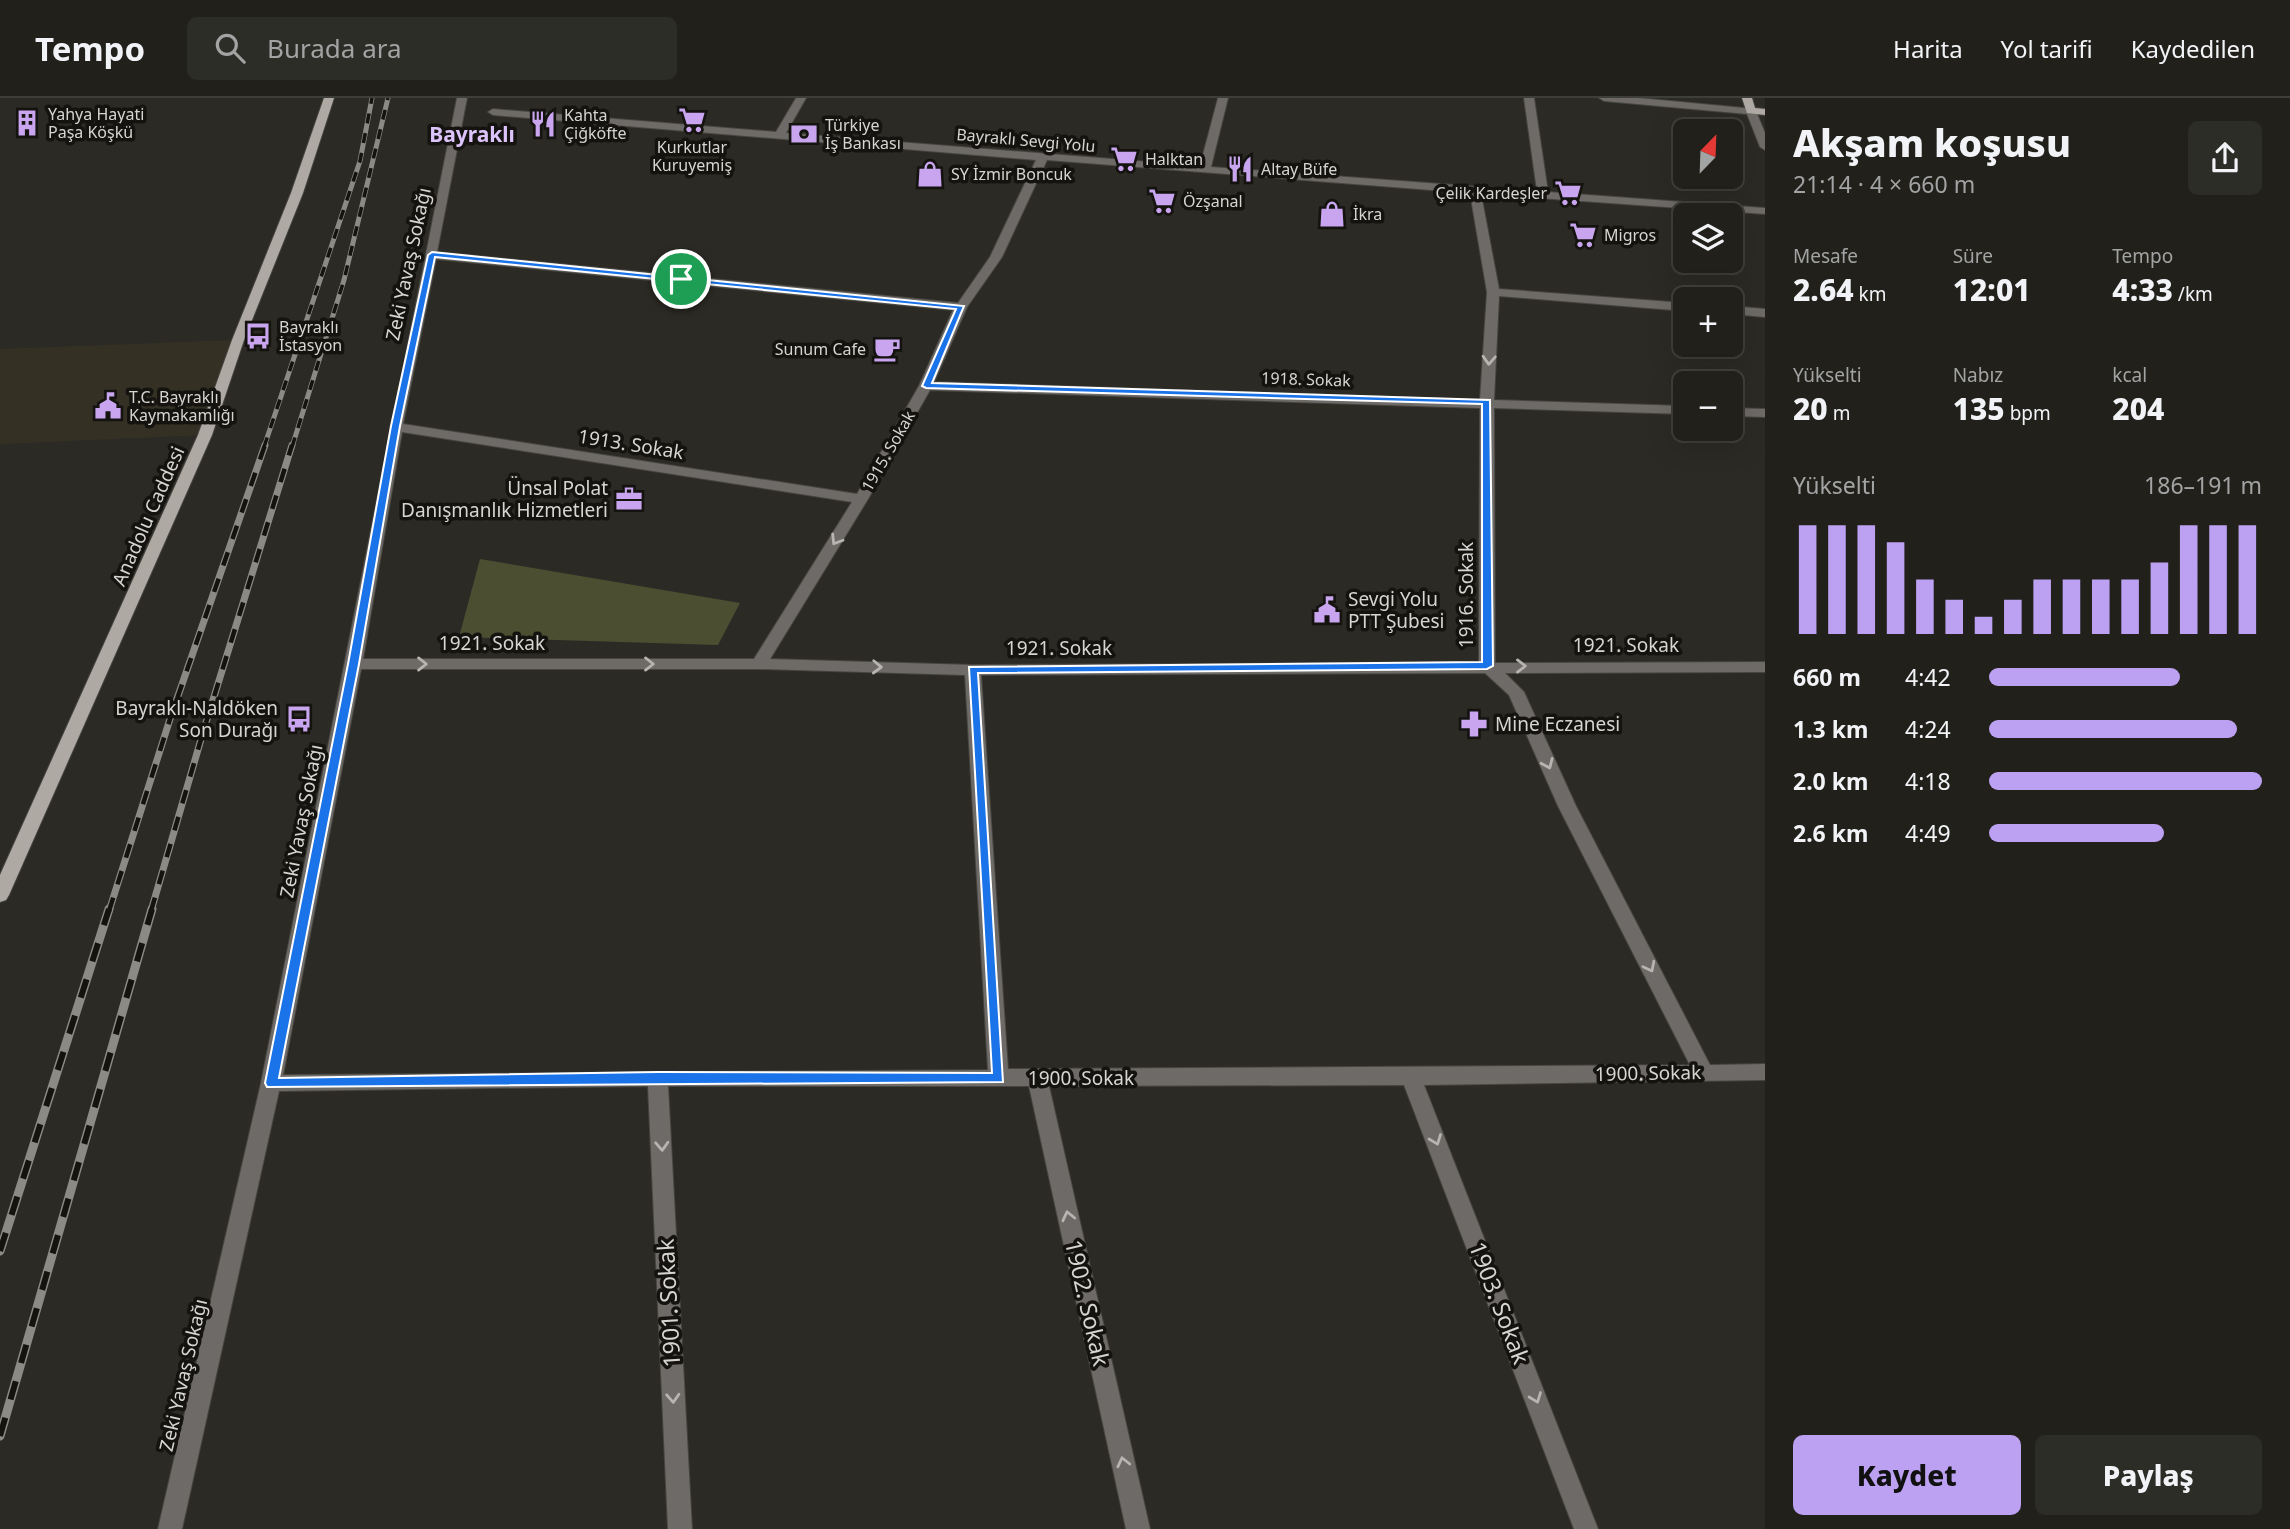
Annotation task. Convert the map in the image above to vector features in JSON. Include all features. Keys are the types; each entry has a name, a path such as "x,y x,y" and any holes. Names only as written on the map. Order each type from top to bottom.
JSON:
{"main road":[{"path":"1747,98 1751,111 1765,112"},
{"name":"Anadolu Caddesi","path":"0,895 205,435 238,340 298,193 327,101"}],"street":[{"name":"Zeki Yavaş Sokağı","path":"170,1529 271,1083 354,664 396,426 463,98"},
{"path":"779,135 801,98"},
{"path":"1205,170 1223,98"},
{"path":"1529,98 1543,194"},
{"path":"1604,98 1751,111 1765,147"},
{"name":"Bayraklı Sevgi Yolu","path":"493,112 1205,170 1765,211"},
{"name":"1915. Sokak","path":"759,664 861,499 926,386 961,307 996,257 1043,157"},
{"name":"1916. Sokak","path":"1475,190 1493,292 1487,402 1487,666 1516,692 1567,806 1704,1072"},
{"path":"432,255 961,307"},
{"path":"1493,292 1673,306"},
{"path":"1743,311 1765,313"},
{"name":"1918. Sokak","path":"926,386 1673,410"},
{"path":"1743,412 1765,413"},
{"name":"1913. Sokak","path":"396,426 861,499"},
{"name":"1921. Sokak","path":"354,664 759,664 973,670 1765,667"},
{"path":"973,670 999,1079"},
{"name":"1900. Sokak","path":"271,1083 658,1078 1411,1077 1765,1072"},
{"name":"1902. Sokak","path":"1037,1077 1138,1529"},
{"name":"1903. Sokak","path":"1411,1077 1586,1529"},
{"name":"1901. Sokak","path":"658,1078 680,1529"}],"shaded area":[{"name":"T.C. Bayraklı Kaymakamlığı","path":"238,340 205,435 0,444 0,349"}],"green space":[{"path":"480,559 740,603 718,645 459,637"}],"railway":[{"path":"264,447 360,161 372,98"},
{"path":"292,447 344,280 388,98"},
{"path":"109,911 170,719 265,445"},
{"path":"151,911 292,445"},
{"path":"0,1251 109,909"},
{"path":"0,1436 152,909"}],"place":[{"name":"Kurkutlar Kuruyemiş","path":"692,120"},
{"name":"Yahya Hayati Paşa Köşkü","path":"27,123"},
{"name":"Kahta Çiğköfte","path":"543,124"},
{"name":"Türkiye İş Bankası","path":"804,134"},
{"name":"Halktan","path":"1124,159"},
{"name":"Altay Büfe","path":"1240,169"},
{"name":"SY İzmir Boncuk","path":"930,174"},
{"name":"Çelik Kardeşler","path":"1568,193"},
{"name":"Özşanal","path":"1162,201"},
{"name":"İkra","path":"1332,214"},
{"name":"Migros","path":"1583,235"},
{"name":"Bayraklı İstasyon","path":"258,336"},
{"name":"Sunum Cafe","path":"887,349"},
{"name":"T.C. Bayraklı Kaymakamlığı","path":"108,406"},
{"name":"Ünsal Polat Danışmanlık Hizmetleri","path":"629,499"},
{"name":"Sevgi Yolu PTT Şubesi","path":"1327,610"},
{"name":"Bayraklı-Naldöken Son Durağı","path":"299,719"},
{"name":"Mine Eczanesi","path":"1474,724"}],"district":[{"name":"Bayraklı","path":"472,135"}],"route":[{"path":"432,255 681,279 961,307 926,386 1487,402 1487,666 973,670 999,1079 658,1078 271,1083 354,664 396,426 432,255"}]}
